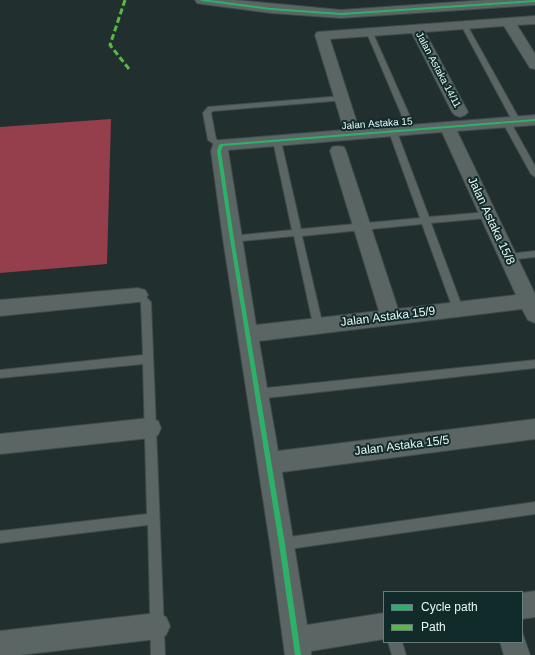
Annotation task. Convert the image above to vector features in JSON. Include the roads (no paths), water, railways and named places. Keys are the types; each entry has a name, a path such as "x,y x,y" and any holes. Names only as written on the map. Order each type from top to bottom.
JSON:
{"street":[{"path":"202,0 263,8 341,14 535,1"},
{"path":"353,135 322,35 535,20"},
{"path":"508,22 535,66"},
{"name":"Jalan Astaka 14/11","path":"416,28 460,112"},
{"name":"Jalan Astaka 15","path":"221,145 535,120"},
{"name":"Jalan Astaka 15/8","path":"447,127 532,308"},
{"path":"221,145 219,151 232,239 249,334 297,648 383,626"},
{"path":"338,151 390,317"},
{"path":"0,308 138,295"},
{"name":"Jalan Astaka 15/9","path":"249,334 458,309 532,308"},
{"path":"0,444 150,428"},
{"name":"Jalan Astaka 15/5","path":"268,463 535,429"},
{"path":"523,606 535,604"},
{"path":"0,644 58,646 157,626"},
{"path":"513,643 517,655"}],"lane":[{"path":"464,25 512,122 535,174"},
{"path":"369,31 412,130"},
{"path":"221,145 212,140 207,113 210,108 342,98"},
{"path":"393,132 458,309"},
{"path":"277,141 318,326"},
{"path":"232,239 488,215"},
{"path":"508,257 535,254"},
{"path":"138,295 146,302 158,655"},
{"path":"0,374 148,360"},
{"path":"257,394 535,364"},
{"path":"282,544 535,508"},
{"path":"0,537 153,519"},
{"path":"395,643 399,655"}]}
